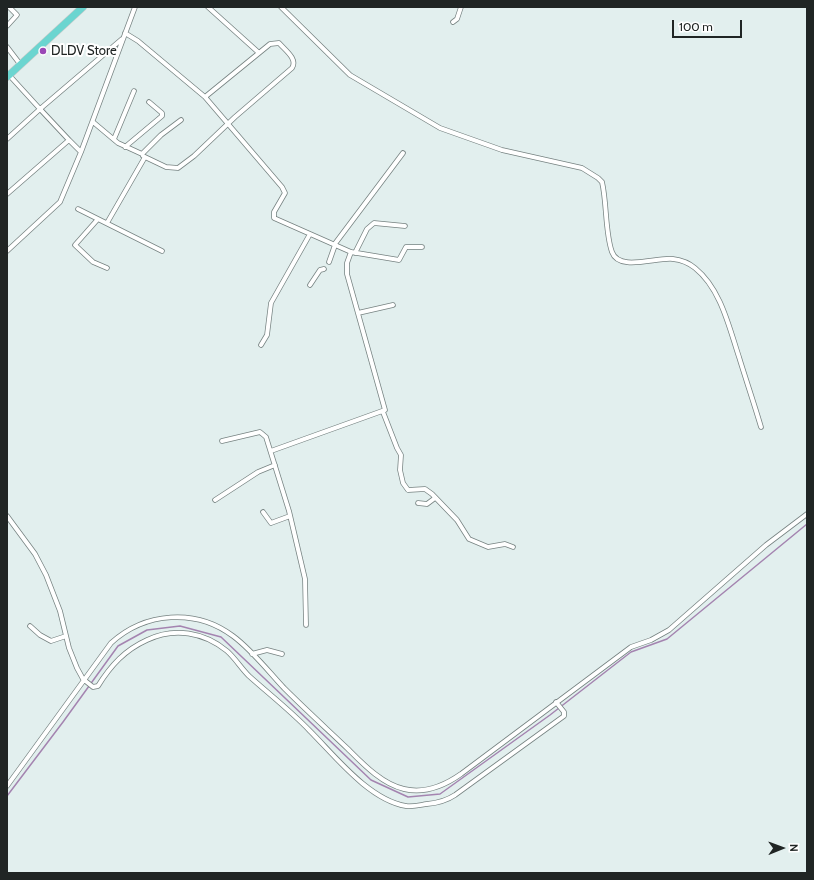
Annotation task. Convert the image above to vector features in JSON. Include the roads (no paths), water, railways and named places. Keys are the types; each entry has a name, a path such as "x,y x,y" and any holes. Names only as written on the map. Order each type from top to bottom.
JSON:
{"highway":[{"path":"8,76 84,7"}],"street":[{"path":"7,26 17,14 9,7"},
{"path":"7,251 60,202 93,122 122,39 135,7"},
{"path":"208,7 258,52"},
{"path":"281,7 350,75 440,128 502,150 582,168 598,178 602,182 610,246 616,258 621,262 673,259 687,262 706,280 723,307 761,426"},
{"path":"453,22 457,19 461,7"},
{"path":"125,33 138,41 205,97 285,191 284,196 274,212 274,218 353,253 399,260 406,247 422,247"},
{"path":"7,139 113,45 122,39"},
{"path":"93,122 114,140 125,147 166,167 178,168 200,151 228,124 294,66 292,56 279,43 270,44 258,52 205,97"},
{"path":"7,47 20,64"},
{"path":"8,76 81,152"},
{"path":"114,140 134,91"},
{"path":"125,147 162,116 162,113 149,102"},
{"path":"107,223 143,156 161,135 181,120"},
{"path":"7,194 69,140"},
{"path":"329,262 335,245 403,153"},
{"path":"78,209 162,251"},
{"path":"98,219 76,245 93,262 107,268"},
{"path":"405,226 374,223 367,229 347,263 347,274 385,408 383,412 396,448 401,455 400,470 403,483 408,490 425,489 432,494 457,520 468,539 488,547 506,544 513,547"},
{"path":"260,345 266,335 271,303 310,234"},
{"path":"310,285 320,270 324,269"},
{"path":"358,313 393,305"},
{"path":"271,451 383,412"},
{"path":"222,441 260,432 266,437 290,516 305,578 306,625"},
{"path":"215,500 258,472 275,465"},
{"path":"418,503 427,504 435,498"},
{"path":"263,512 271,523 290,516"},
{"path":"7,786 85,681 111,643 122,633 135,626 154,619 184,617 211,623 233,636 292,696 364,765 386,781 403,789 429,789 448,783 631,648 651,640 669,630 766,545 807,514"},
{"path":"7,516 35,554 46,575 60,611 76,668 85,681 93,687 98,686 105,675 124,653 136,645 162,634 174,632 194,634 213,642 227,652 247,674 309,730 365,785 379,795 407,806 438,803 448,800 564,716 564,712 557,703"},
{"path":"30,626 40,635 51,641 66,636"},
{"path":"252,654 268,650 282,654"}],"waterway":[{"path":"7,796 118,646 147,630 180,626 221,637 371,780 408,797 440,794 550,715 631,652 667,639 807,524"}],"place":[{"name":"DLDV Store","path":"43,51"}]}
